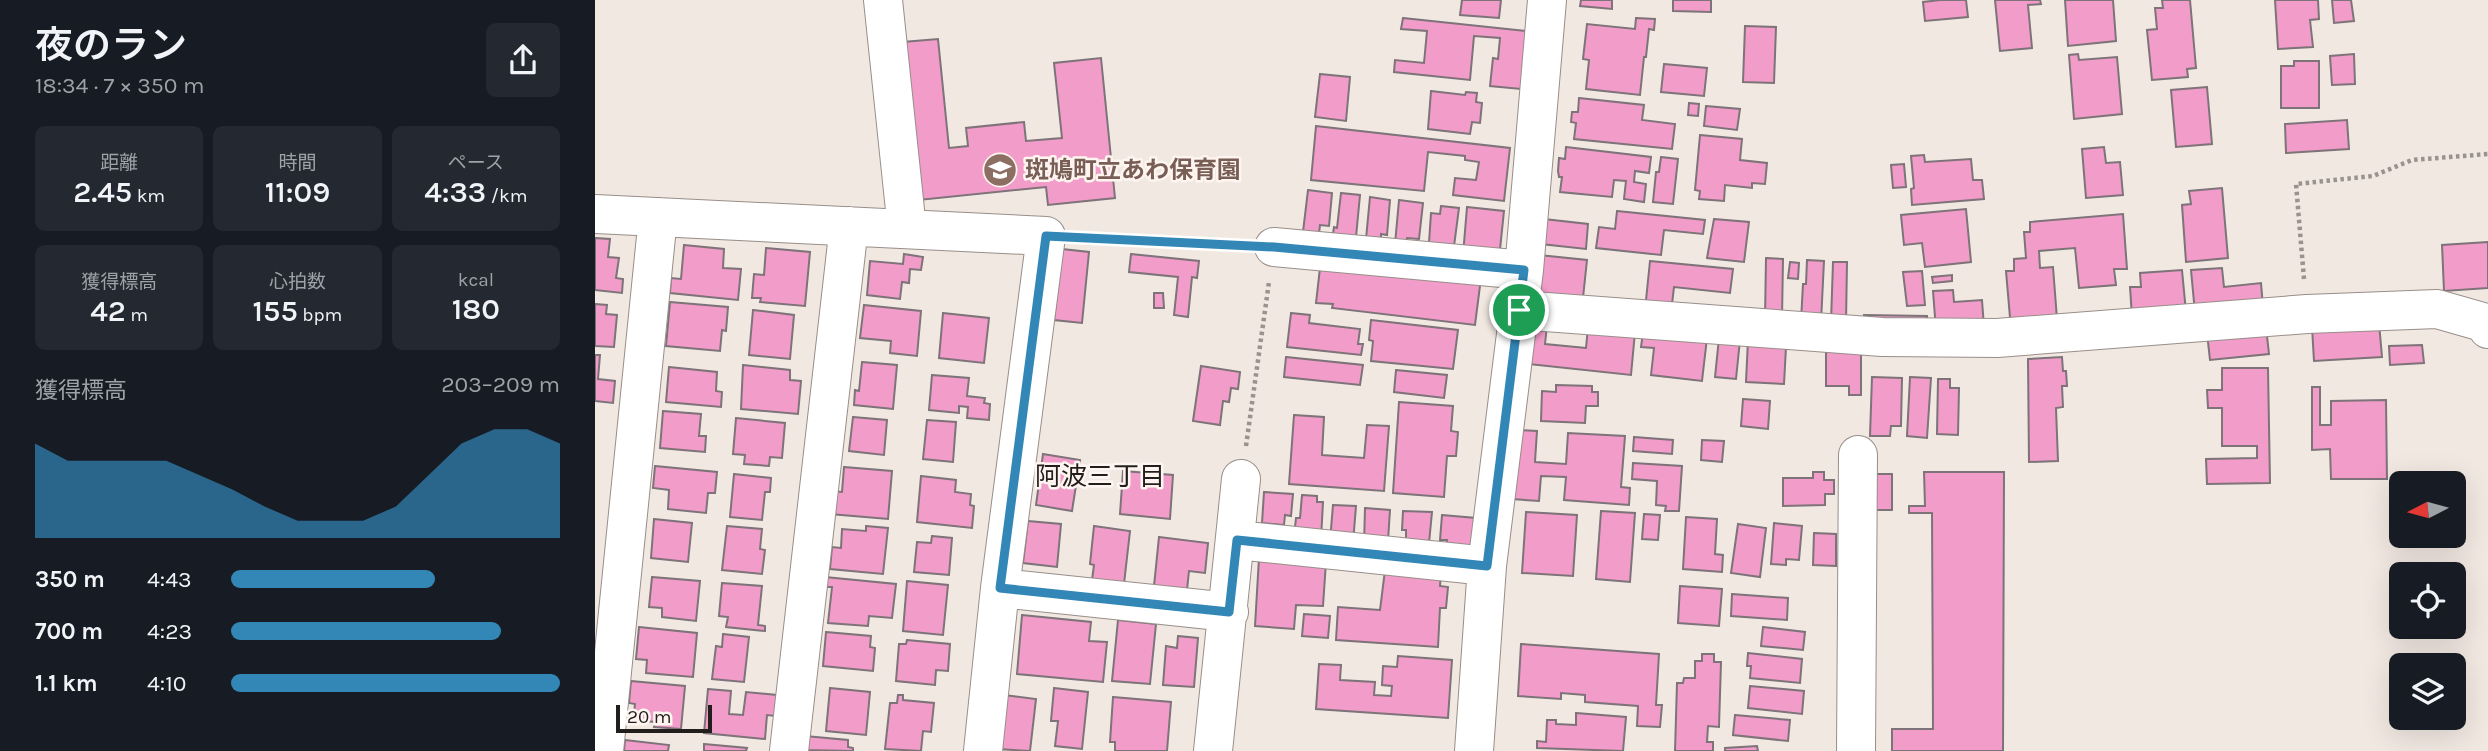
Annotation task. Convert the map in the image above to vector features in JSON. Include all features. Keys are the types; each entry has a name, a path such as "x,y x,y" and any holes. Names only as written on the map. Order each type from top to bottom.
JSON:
{"street":[{"path":"883,0 907,229"},
{"path":"1474,751 1487,566 1524,270 1547,0"},
{"path":"595,214 1046,236 1000,588 983,751"},
{"path":"604,751 658,217"},
{"path":"789,751 849,226"},
{"path":"1274,247 1524,270"},
{"path":"1519,310 1882,337 1997,338 2307,314 2437,309 2486,323 2488,329"},
{"path":"1856,751 1859,455"},
{"path":"1213,751 1237,540 1241,479"},
{"path":"1237,540 1487,566"},
{"path":"1000,588 1229,612"}],"path":[{"path":"2307,314 2296,184 2373,176 2412,160 2488,154"},
{"path":"1046,236 1274,247 1241,479"}],"building":[{"path":"1462,0 1501,0 1499,18 1460,15"},
{"path":"1581,0 1612,0 1612,9 1580,6"},
{"path":"1673,0 1711,0 1711,12 1673,11"},
{"path":"1966,0 1968,17 1925,21 1923,2"},
{"path":"1995,0 2040,0 2041,4 2028,5 2032,48 2000,51"},
{"path":"2065,0 2113,0 2116,41 2068,46"},
{"path":"2162,0 2190,0 2196,68 2187,69 2188,77 2152,80 2147,30 2157,29 2155,8 2163,8"},
{"path":"2275,0 2318,0 2319,19 2310,20 2313,47 2278,49"},
{"path":"2332,0 2351,0 2354,21 2334,23"},
{"path":"1403,18 1527,31 1521,89 1490,86 1493,58 1498,59 1500,38 1474,36 1470,80 1394,72 1395,60 1424,63 1427,31 1401,29"},
{"path":"1636,18 1655,19 1654,30 1649,29 1640,95 1586,89 1589,60 1583,59 1587,24 1635,29"},
{"path":"1745,26 1776,27 1774,83 1743,82"},
{"path":"938,39 949,148 968,146 966,128 1024,122 1026,141 1062,138 1054,63 1101,58 1115,198 1048,205 1046,187 919,200 903,42"},
{"path":"2078,54 2079,60 2117,57 2122,114 2074,119 2069,55"},
{"path":"2354,54 2355,84 2332,85 2330,56"},
{"path":"2294,61 2319,61 2319,108 2281,108 2281,66 2294,66"},
{"path":"1664,64 1707,68 1704,96 1661,92"},
{"path":"1320,74 1350,77 1346,121 1315,117"},
{"path":"2207,87 2212,144 2176,147 2171,90"},
{"path":"1431,91 1465,95 1466,92 1477,93 1476,102 1482,103 1480,123 1472,122 1470,134 1428,129"},
{"path":"1579,98 1644,105 1642,120 1675,124 1672,149 1574,139 1576,123 1571,122 1572,112 1578,112"},
{"path":"1689,103 1699,104 1698,116 1688,115"},
{"path":"1706,106 1740,109 1737,130 1704,126"},
{"path":"2347,120 2349,149 2286,153 2285,124"},
{"path":"1316,126 1510,148 1504,201 1453,195 1455,178 1476,180 1479,162 1465,160 1465,156 1428,152 1424,191 1311,180"},
{"path":"1700,135 1742,139 1740,160 1767,163 1765,184 1752,183 1752,188 1725,185 1724,201 1699,199 1700,191 1695,190"},
{"path":"1566,147 1651,157 1649,173 1635,171 1634,182 1646,184 1644,202 1624,199 1626,181 1614,180 1612,197 1560,192 1562,177 1559,177 1558,171 1559,158 1565,159"},
{"path":"2104,147 2106,163 2120,162 2123,195 2086,198 2082,149"},
{"path":"1924,155 1925,162 1971,159 1973,180 1982,180 1984,199 1912,205 1911,189 1914,188 1911,156"},
{"path":"1661,157 1678,159 1673,204 1653,202 1656,172 1659,172"},
{"path":"1904,164 1906,187 1893,188 1891,165"},
{"path":"2222,188 2228,258 2186,262 2182,205 2191,204 2189,191"},
{"path":"1308,190 1332,193 1329,226 1320,225 1319,234 1303,232"},
{"path":"1341,193 1360,195 1356,237 1333,234 1334,227 1337,228"},
{"path":"1370,197 1390,200 1387,235 1381,234 1381,240 1366,239"},
{"path":"1399,200 1423,203 1419,239 1407,238 1406,245 1395,244"},
{"path":"1441,206 1459,208 1453,254 1429,243 1431,213 1440,214"},
{"path":"1467,207 1504,211 1499,259 1463,255"},
{"path":"1966,209 1971,262 1925,267 1922,243 1904,245 1901,215"},
{"path":"1617,211 1705,220 1703,234 1664,230 1661,255 1596,248 1599,227 1615,229"},
{"path":"2123,214 2127,269 2114,269 2116,285 2079,288 2075,248 2039,251 2040,268 2053,267 2057,319 2011,329 2006,271 2014,271 2014,259 2026,258 2024,232 2030,232 2030,222"},
{"path":"1544,219 1588,224 1586,249 1541,244"},
{"path":"1714,219 1749,222 1744,262 1707,258"},
{"path":"595,238 610,239 608,257 619,258 616,278 623,279 622,293 595,290"},
{"path":"2488,242 2488,288 2444,291 2442,245"},
{"path":"684,245 724,249 723,268 741,269 738,300 670,293 671,278 681,279"},
{"path":"766,248 810,252 805,306 760,302 761,298 752,298 754,274 764,275"},
{"path":"1062,249 1089,252 1082,323 1054,320"},
{"path":"904,254 923,257 921,270 910,269 909,283 902,282 900,299 867,295 870,261 903,264"},
{"path":"1131,254 1199,261 1197,278 1192,277 1188,317 1174,315 1178,277 1129,272"},
{"path":"1539,255 1587,260 1582,307 1534,302"},
{"path":"1766,258 1783,259 1782,319 1765,319"},
{"path":"1807,260 1824,261 1821,322 1801,321"},
{"path":"1650,261 1733,269 1730,293 1674,287 1671,313 1645,310"},
{"path":"1790,262 1799,263 1798,279 1788,278"},
{"path":"1833,262 1847,262 1846,323 1831,322"},
{"path":"1320,268 1481,278 1475,325 1332,308 1333,304 1316,303"},
{"path":"2222,268 2224,287 2261,283 2263,307 2195,313 2191,270"},
{"path":"2182,270 2186,312 2132,317 2130,287 2141,287 2140,273"},
{"path":"1922,271 1925,305 1907,306 1903,272"},
{"path":"1952,275 1952,281 1933,283 1932,277"},
{"path":"1953,290 1954,302 1982,300 1984,327 1936,330 1933,291"},
{"path":"1154,293 1163,293 1164,308 1154,308"},
{"path":"670,302 728,307 726,331 722,330 720,351 666,346"},
{"path":"595,304 607,305 606,314 617,315 614,347 595,346"},
{"path":"864,305 921,311 917,356 890,353 891,341 860,338"},
{"path":"753,310 794,315 790,359 749,355"},
{"path":"943,313 989,318 984,363 939,358"},
{"path":"1291,313 1310,315 1309,323 1360,329 1358,344 1363,344 1361,355 1287,347"},
{"path":"1864,315 1927,316 1927,327 1863,326"},
{"path":"1371,320 1458,330 1453,369 1371,361"},
{"path":"1523,323 1547,325 1545,344 1586,348 1588,327 1635,332 1631,375 1519,363"},
{"path":"2379,323 2382,357 2314,361 2312,327"},
{"path":"2266,327 2269,354 2210,360 2207,333"},
{"path":"1643,332 1707,338 1702,381 1651,375 1654,348 1641,347"},
{"path":"1719,338 1740,340 1736,379 1715,377"},
{"path":"1748,340 1786,347 1784,384 1746,382"},
{"path":"1826,344 1861,350 1861,395 1849,395 1849,386 1826,386"},
{"path":"2422,345 2424,363 2390,365 2389,346"},
{"path":"595,355 600,355 598,379 615,381 613,403 595,401"},
{"path":"1286,357 1363,365 1360,385 1284,377"},
{"path":"2062,357 2067,386 2062,386 2063,407 2056,408 2058,461 2029,462 2028,359"},
{"path":"862,362 897,365 893,409 854,405 855,390 859,391"},
{"path":"743,365 790,370 790,380 801,381 798,414 741,409"},
{"path":"1201,366 1240,372 1238,389 1231,388 1229,402 1223,401 1220,425 1193,421"},
{"path":"669,367 717,372 716,391 722,392 721,407 666,402"},
{"path":"2222,368 2268,368 2270,483 2207,484 2206,459 2257,458 2257,446 2222,446 2222,408 2208,408 2207,390 2222,390"},
{"path":"1396,370 1447,375 1444,398 1394,392"},
{"path":"932,375 969,378 967,396 985,398 984,403 990,404 989,420 967,418 968,407 959,406 959,413 929,410"},
{"path":"1872,377 1902,378 1901,426 1891,426 1890,436 1870,436"},
{"path":"1910,377 1931,378 1927,438 1907,436"},
{"path":"1938,379 1950,379 1950,388 1959,388 1958,435 1937,434"},
{"path":"1556,385 1592,386 1592,392 1598,392 1598,406 1586,406 1585,423 1541,421 1542,391 1556,392"},
{"path":"2312,387 2320,387 2320,425 2331,425 2331,401 2386,400 2387,479 2331,479 2330,449 2312,450"},
{"path":"1743,399 1770,401 1768,429 1741,426"},
{"path":"1399,402 1453,406 1451,431 1458,432 1456,456 1447,456 1444,497 1393,493"},
{"path":"663,411 701,414 699,436 706,436 705,452 660,448"},
{"path":"1294,415 1324,417 1322,455 1364,458 1367,425 1389,426 1384,491 1289,484"},
{"path":"853,417 887,420 884,455 849,451"},
{"path":"736,418 785,423 782,458 770,457 769,466 744,464 745,455 733,454"},
{"path":"927,420 956,422 953,462 923,459"},
{"path":"1517,430 1537,431 1535,462 1566,464 1568,433 1625,436 1621,487 1630,488 1629,505 1564,500 1566,477 1541,476 1539,501 1512,499"},
{"path":"1634,437 1673,440 1672,454 1633,451"},
{"path":"1702,440 1724,441 1722,462 1701,460"},
{"path":"1043,454 1080,460 1072,511 1036,505"},
{"path":"1633,463 1682,466 1679,511 1665,511 1666,506 1656,505 1657,481 1632,479"},
{"path":"655,466 717,472 715,493 708,493 706,513 668,509 669,490 653,488"},
{"path":"844,467 892,471 888,519 830,514 832,491 842,492"},
{"path":"1123,471 1173,475 1170,519 1120,514"},
{"path":"1813,472 1824,472 1824,480 1834,480 1834,494 1825,494 1825,505 1783,506 1783,478 1813,478"},
{"path":"1924,472 2004,472 2003,751 1892,751 1892,729 1933,729 1932,513 1909,513 1909,506 1925,506"},
{"path":"734,474 771,478 770,492 765,492 762,520 730,517"},
{"path":"1876,474 1892,474 1892,510 1875,510"},
{"path":"921,476 956,480 955,492 971,494 970,505 974,506 972,528 917,522"},
{"path":"1264,492 1293,494 1291,516 1285,515 1284,525 1262,523"},
{"path":"1302,495 1317,496 1317,502 1323,502 1321,539 1294,537 1296,518 1300,518"},
{"path":"1333,505 1356,506 1353,543 1330,541"},
{"path":"1365,508 1390,510 1388,541 1364,545"},
{"path":"1403,511 1432,512 1429,543 1406,542 1406,530 1402,530"},
{"path":"1601,511 1635,513 1630,582 1596,579"},
{"path":"1526,512 1577,515 1573,576 1522,573"},
{"path":"1644,514 1660,515 1658,540 1642,539"},
{"path":"1442,515 1476,518 1474,545 1446,550 1447,540 1440,540"},
{"path":"1686,517 1717,519 1715,554 1723,555 1722,572 1683,569"},
{"path":"654,519 692,523 688,562 651,558"},
{"path":"1028,521 1061,524 1057,567 1023,563"},
{"path":"1774,523 1802,526 1799,560 1786,559 1786,565 1771,564"},
{"path":"1738,524 1766,528 1760,577 1731,573"},
{"path":"727,526 762,529 760,549 765,550 762,574 722,570"},
{"path":"866,526 888,528 883,574 830,569 832,547 841,548 842,529 866,531"},
{"path":"1094,526 1130,531 1124,584 1092,580 1094,565 1090,564"},
{"path":"1814,533 1836,534 1836,566 1813,565"},
{"path":"932,536 952,538 949,575 914,572 917,542 931,543"},
{"path":"1159,537 1208,543 1205,573 1189,571 1187,590 1154,586"},
{"path":"1259,558 1326,562 1323,606 1296,605 1294,629 1255,626"},
{"path":"1385,570 1441,574 1440,586 1448,587 1446,608 1440,608 1438,647 1336,640 1338,607 1380,610"},
{"path":"652,577 700,581 696,621 662,617 662,608 649,607"},
{"path":"825,577 896,584 892,618 869,616 868,626 828,623 832,587 824,587"},
{"path":"907,581 948,585 943,635 903,631"},
{"path":"722,583 762,586 758,625 765,626 765,631 726,627 728,617 719,616"},
{"path":"1680,586 1722,589 1719,626 1678,623"},
{"path":"1732,594 1788,598 1787,620 1731,616"},
{"path":"1304,614 1330,616 1328,638 1302,636"},
{"path":"1022,615 1091,622 1089,641 1107,642 1103,682 1017,674"},
{"path":"1118,620 1156,624 1150,684 1112,681"},
{"path":"639,627 697,633 693,677 646,673 647,660 636,659"},
{"path":"1763,627 1805,632 1803,650 1761,646"},
{"path":"826,632 871,636 870,647 875,648 873,671 823,666"},
{"path":"723,634 749,637 744,682 712,679 716,646 722,647"},
{"path":"1178,636 1198,638 1194,687 1163,685 1166,646 1177,648"},
{"path":"907,640 950,644 948,671 936,670 935,685 896,681 899,644 906,644"},
{"path":"1521,644 1659,654 1656,705 1662,705 1660,727 1637,726 1638,706 1585,702 1585,695 1561,693 1561,699 1518,696"},
{"path":"1748,653 1802,659 1800,683 1750,678"},
{"path":"1702,654 1714,654 1714,662 1721,662 1719,727 1708,726 1707,742 1713,742 1713,751 1675,751 1677,683 1683,683 1684,678 1695,678 1695,661 1702,661"},
{"path":"1398,656 1452,660 1448,718 1316,709 1319,664 1341,665 1340,680 1375,682 1374,695 1391,696 1392,686 1382,685 1383,666 1397,667"},
{"path":"631,681 685,686 681,729 654,727 655,722 633,720 635,704 629,703"},
{"path":"1750,686 1804,691 1802,714 1748,708"},
{"path":"830,688 870,692 866,735 826,731"},
{"path":"1054,688 1088,692 1082,749 1055,746 1058,721 1051,721"},
{"path":"708,689 731,691 729,714 743,715 746,692 777,695 775,716 767,715 765,739 704,733"},
{"path":"898,695 903,695 903,700 934,703 931,732 923,731 921,751 885,749 890,703 897,703"},
{"path":"1004,695 1036,699 1030,751 997,749"},
{"path":"1113,697 1171,702 1167,751 1115,751 1115,742 1110,742"},
{"path":"1576,713 1626,717 1623,751 1537,748 1537,741 1546,742 1547,720 1556,720 1556,724 1576,725"},
{"path":"1735,715 1790,720 1788,741 1733,735"},
{"path":"805,736 848,740 848,747 853,748 853,751 804,750"},
{"path":"625,740 669,745 668,751 624,751"},
{"path":"704,744 747,748 746,751 704,751"},
{"path":"1757,746 1758,751 1725,751 1725,748"}],"place":[{"name":"斑鳩町立あわ保育園","path":"1000,170"}],"district":[{"name":"阿波三丁目","path":"1100,476"}],"route":[{"path":"1046,236 1274,247 1524,270 1519,310 1487,566 1237,540 1229,612 1000,588 1046,236"}]}
